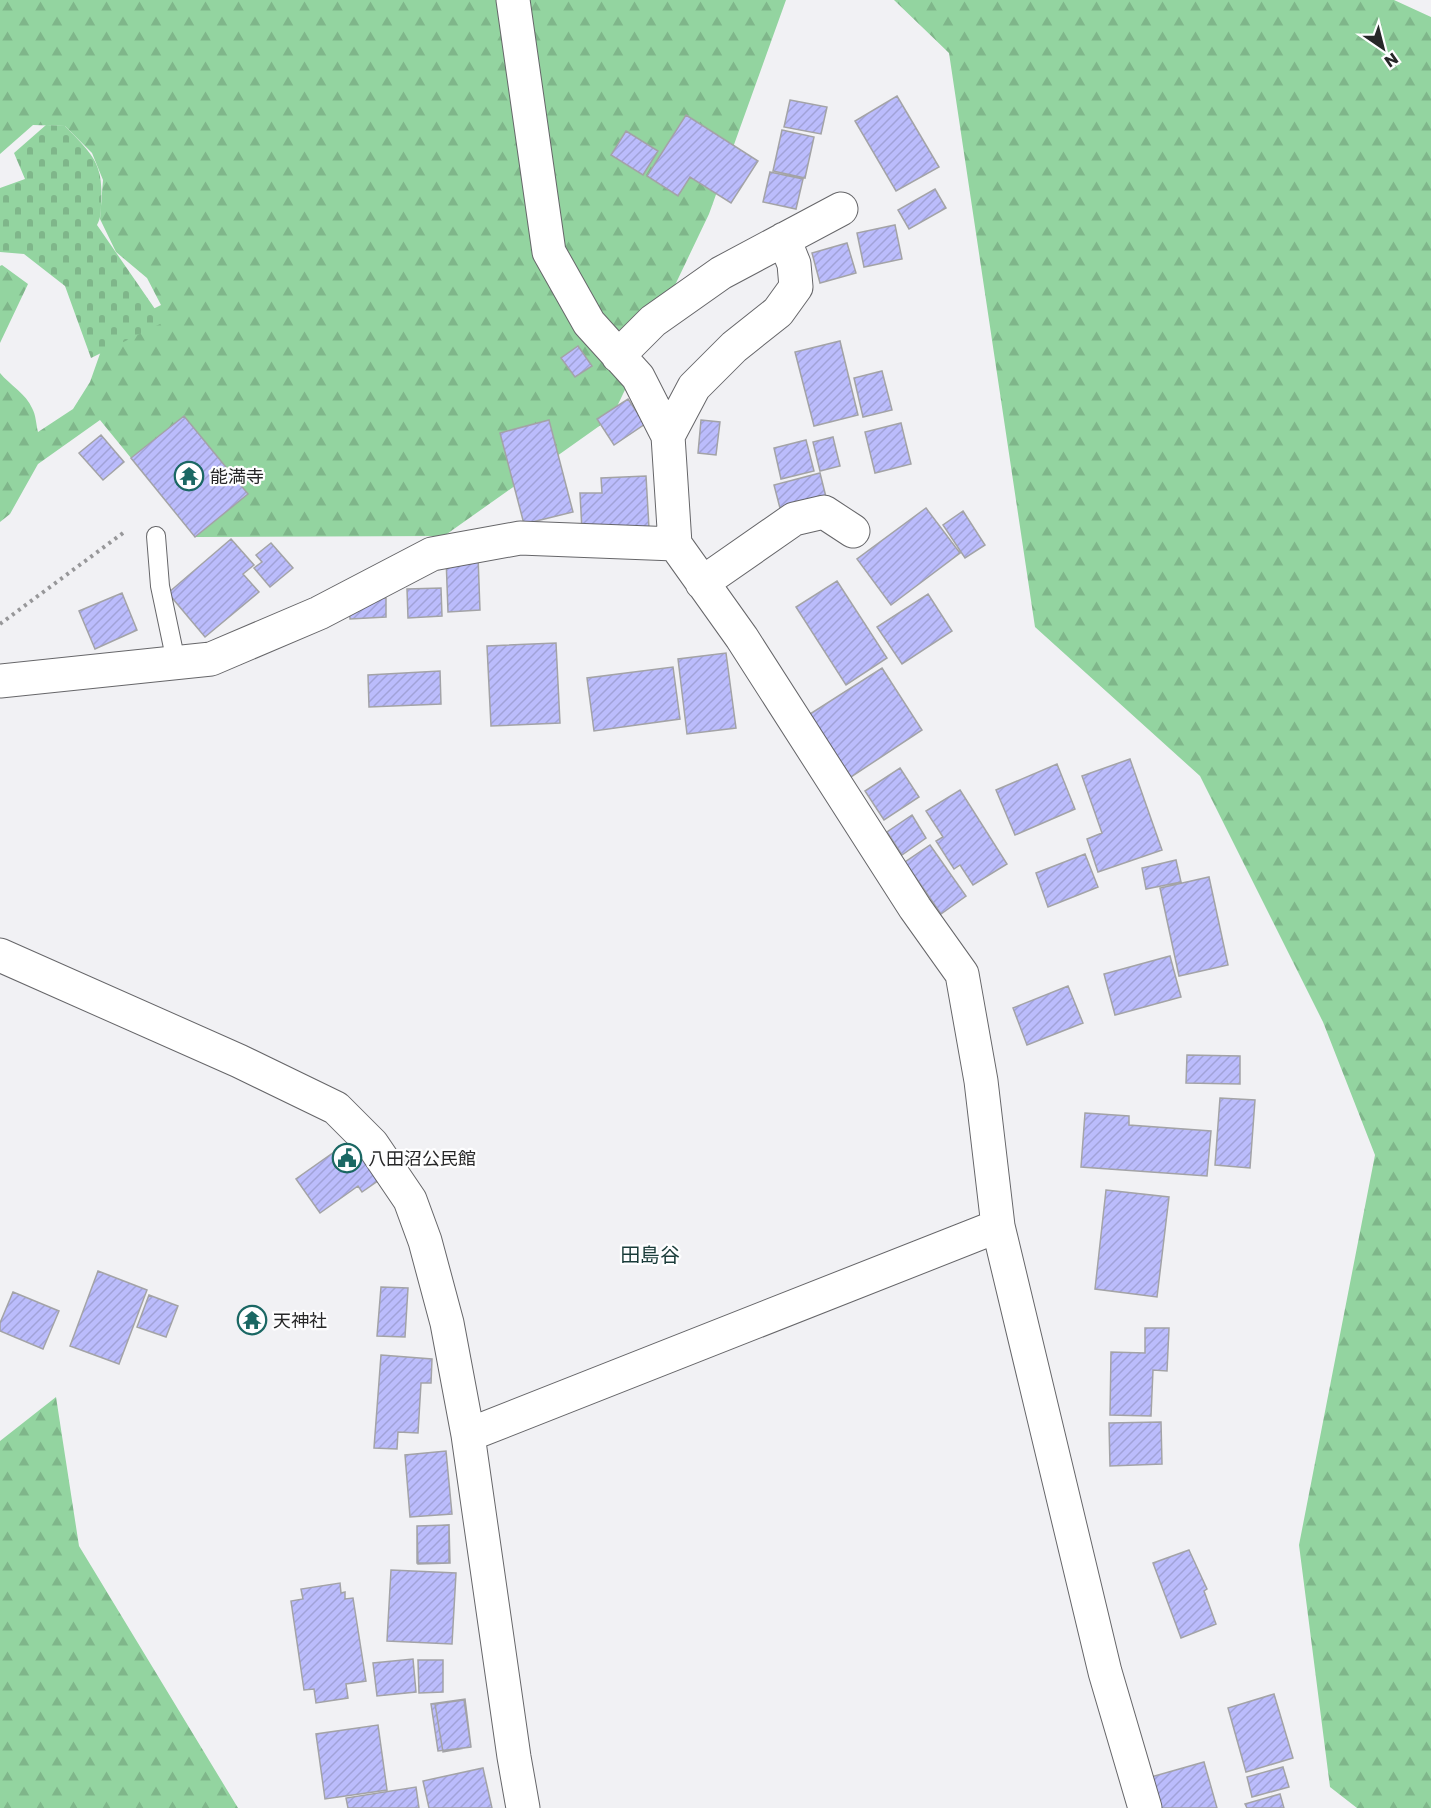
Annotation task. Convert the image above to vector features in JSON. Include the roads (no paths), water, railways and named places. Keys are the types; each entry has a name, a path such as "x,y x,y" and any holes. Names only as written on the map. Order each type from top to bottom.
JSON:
{"street":[{"path":"513,0 549,252 589,323 638,377 668,436 675,544 742,638 915,908 962,974 981,1081 998,1226 1105,1672 1145,1808"},
{"path":"618,356 653,321 721,273 841,209"},
{"path":"668,436 694,387 734,347 778,312 796,287 794,264 784,239"},
{"path":"702,583 794,519 824,513 853,531"},
{"path":"0,681 211,659 319,613 432,554 520,538 675,544"},
{"path":"0,955 239,1061 336,1108 372,1144 410,1200 425,1241 447,1323 468,1435 514,1757 524,1808"},
{"path":"468,1435 998,1226"}],"lane":[{"path":"156,536 160,586 176,662"}],"place":[{"name":"能満寺","path":"189,476"},
{"name":"八田沼公民館","path":"347,1158"},
{"name":"天神社","path":"252,1320"}],"district":[{"name":"田島谷","path":"650,1255"}]}
